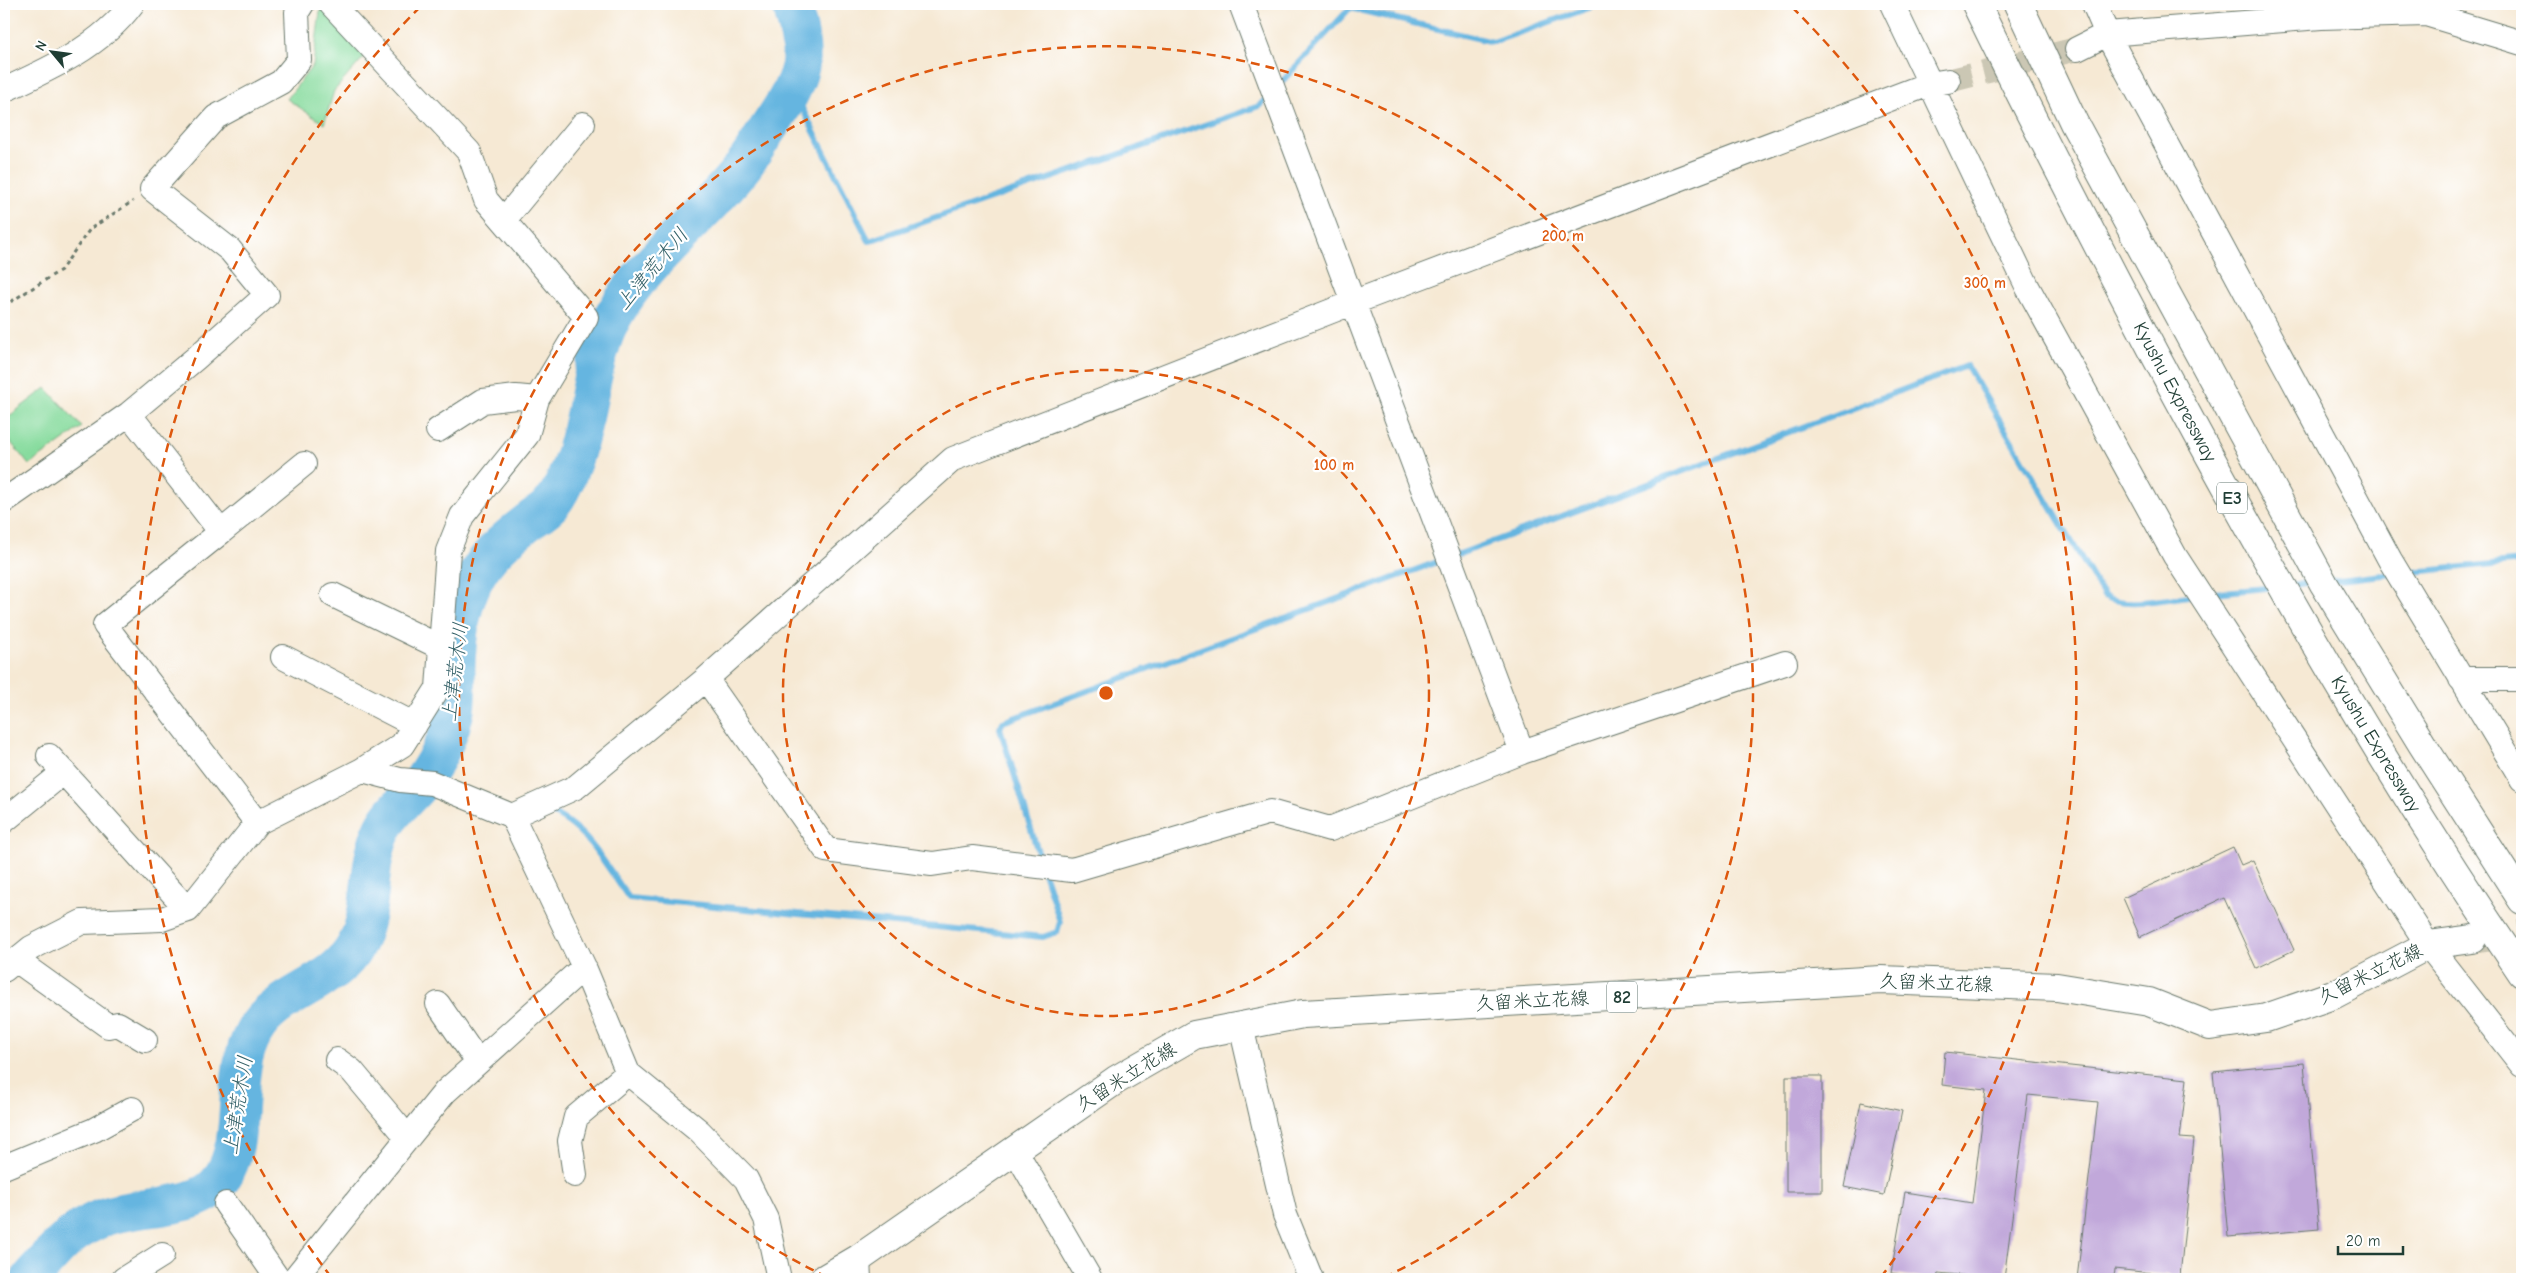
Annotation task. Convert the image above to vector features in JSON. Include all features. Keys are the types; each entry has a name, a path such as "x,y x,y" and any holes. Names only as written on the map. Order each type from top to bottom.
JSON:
{"main road":[{"name":"Kyushu Expressway","path":"1976,4 2043,143 2224,484 2338,682 2447,860 2522,973"},
{"name":"Kyushu Expressway","path":"2018,4 2074,123 2324,584 2422,744 2522,900"},
{"name":"久留米立花線","path":"824,1279 858,1269 1015,1150 1116,1080 1194,1035 1303,1014 1881,980 2057,987 2150,1002 2210,1026 2266,1018 2333,995 2428,946 2472,939"}],"street":[{"path":"4,90 55,67 117,24 132,4"},
{"path":"4,501 129,414 196,358 267,294 230,250 152,189 216,117 281,82 299,60 297,12 302,4"},
{"path":"145,1040 118,1024 108,1026 10,965 31,948 82,922 162,919 188,910 257,823 362,770 402,745 438,688 448,551 462,516 527,435 537,399 586,317 486,200 468,152 331,4"},
{"path":"1241,4 1522,752"},
{"path":"1892,4 1939,82 2028,288 2175,556 2428,946 2522,1065"},
{"path":"2094,4 2107,34 2386,551 2522,779"},
{"path":"2077,49 2107,34 2321,17 2426,14 2522,43"},
{"path":"512,816 576,787 706,680 953,459 1352,303 1939,82"},
{"path":"504,220 583,124"},
{"path":"438,430 483,401 516,397 537,399"},
{"path":"129,414 221,532"},
{"path":"257,823 105,625 304,464"},
{"path":"333,596 440,647"},
{"path":"283,657 415,725"},
{"path":"706,680 826,850 932,864 972,858 1072,870 1270,812 1330,829 1522,752 1785,663"},
{"path":"2461,679 2522,679"},
{"path":"4,821 56,764 188,910"},
{"path":"362,770 400,780 432,783 512,816 584,968 628,1073 699,1131 746,1179 766,1219 779,1279"},
{"path":"294,1279 445,1092 584,968"},
{"path":"438,1004 478,1062"},
{"path":"1241,1026 1285,1215 1311,1279"},
{"path":"337,1060 352,1071 408,1138"},
{"path":"575,1176 570,1141 576,1117 628,1073"},
{"path":"4,1167 94,1130 132,1109"},
{"path":"1015,1150 1090,1279"},
{"path":"226,1204 278,1279"},
{"path":"124,1279 162,1255"}],"path":[{"path":"4,306 61,270 90,229 152,189"}],"green space":[{"path":"321,4 365,56 334,91 324,124 287,99 313,65"},
{"path":"46,388 82,427 29,465 4,434 4,420"}],"building":[{"path":"2233,847 2241,865 2253,860 2294,950 2256,968 2224,898 2140,937 2123,898"},
{"path":"1945,1052 2187,1079 2180,1138 2194,1139 2180,1276 2114,1269 2113,1279 2077,1279 2098,1102 2028,1095 2004,1279 1938,1273 1937,1279 1926,1279 1891,1273 1905,1192 1972,1203 1986,1090 1942,1085"},
{"path":"2304,1063 2319,1229 2228,1237 2213,1072"},
{"path":"1786,1076 1822,1076 1822,1192 1786,1192"},
{"path":"1861,1102 1902,1111 1884,1195 1844,1187"}],"waterway":[{"name":"上津荒木川","path":"30,1279 62,1244 89,1224 116,1214 166,1206 198,1197 211,1190 221,1179 230,1162 235,1144 242,1068 246,1050 254,1032 264,1018 276,1007 334,970 346,959 356,945 366,917 374,857 383,829 391,815 423,780 445,740 452,723 456,703 458,634 465,603 478,572 491,554 515,532 548,507 560,491 582,430 595,369 606,331 627,295 657,258 740,170 751,156 791,92 798,75 801,59 798,27 791,4"},
{"path":"1277,87 1350,8 1493,42 1600,4"},
{"path":"792,88 869,241 1259,106 1270,94"},
{"path":"1454,556 1967,366 2104,596 2113,600 2136,602 2195,595"},
{"path":"1041,862 1000,728 1003,722 1445,559"},
{"path":"2404,573 2522,561"},
{"path":"2329,581 2392,574"},
{"path":"2290,585 2315,582"},
{"path":"2205,594 2275,587"},
{"path":"542,810 557,815 570,823 581,834 602,859 629,898 1043,937 1057,932 1060,922 1044,872"}],"tunnel":[{"path":"1948,81 2077,49"},
{"path":"2477,939 2522,933"}]}
